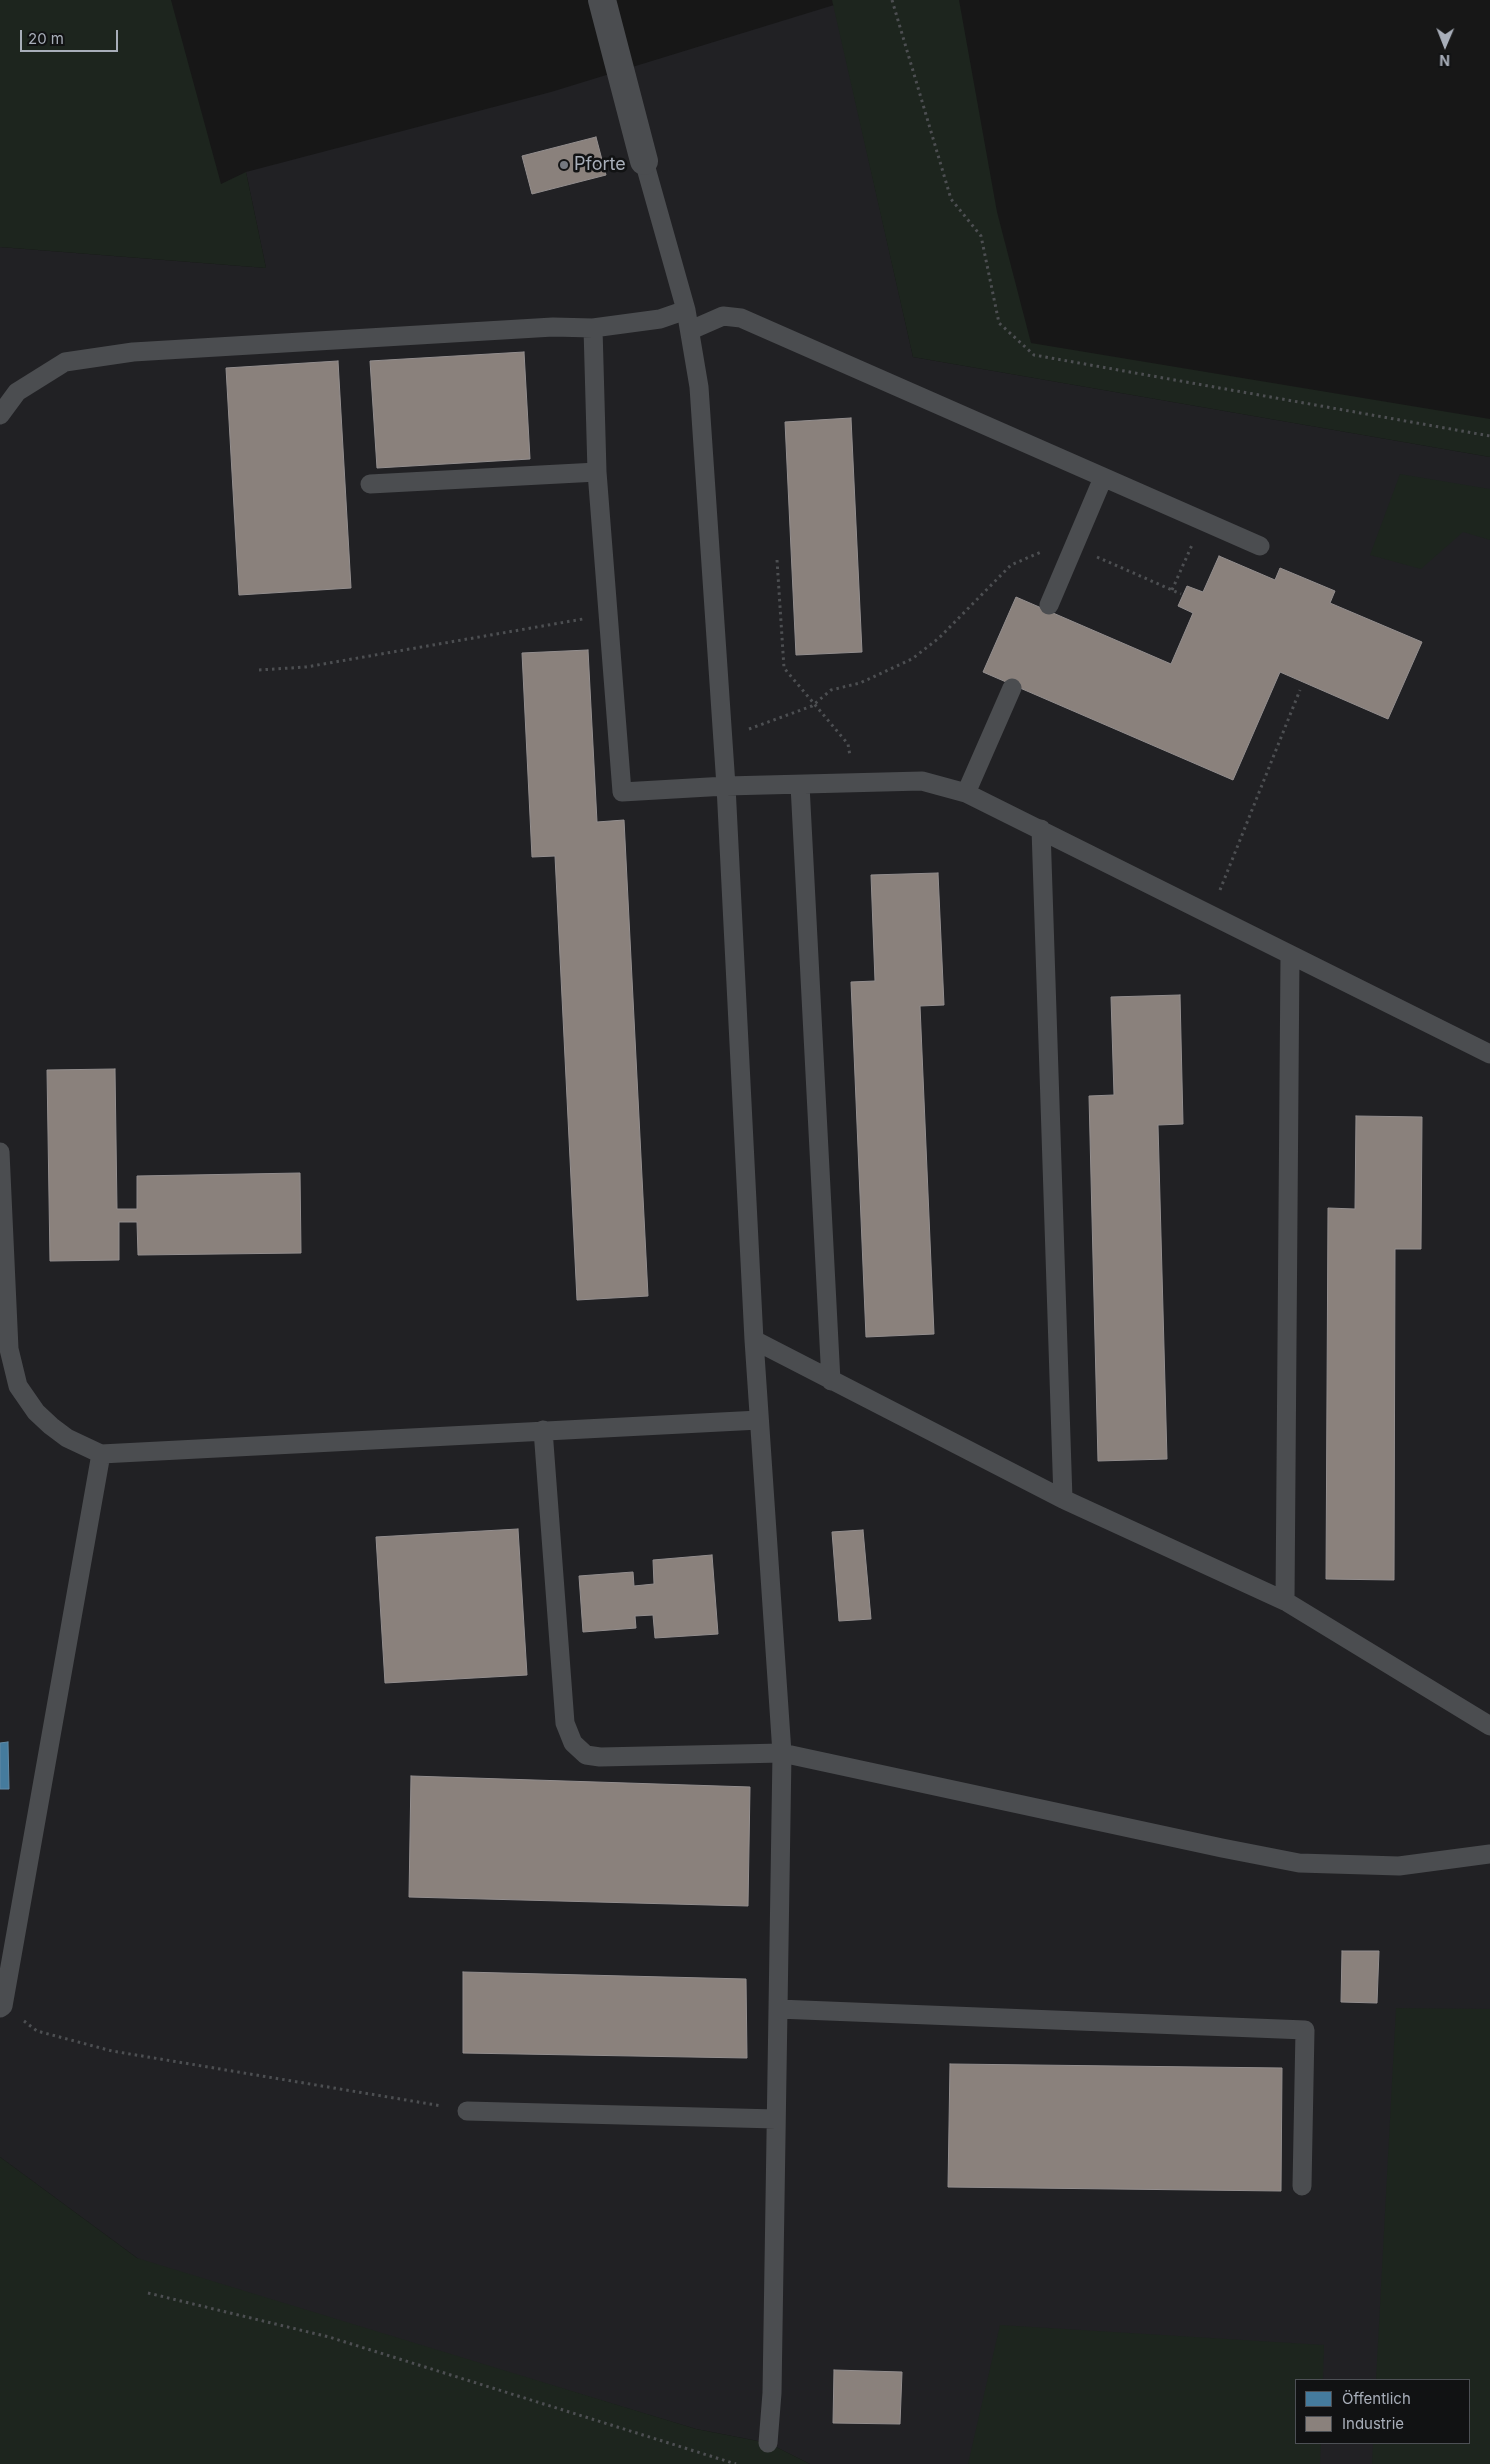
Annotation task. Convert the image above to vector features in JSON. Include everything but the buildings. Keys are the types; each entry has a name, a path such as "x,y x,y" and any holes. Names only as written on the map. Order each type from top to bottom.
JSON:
{"street":[{"path":"602,0 644,161"}],"lane":[{"path":"644,161 686,310 699,387 726,786 754,1340 782,1753 772,2393 768,2443"},
{"path":"0,415 17,392 65,362 133,352 554,326 593,328 660,319 686,310"},
{"path":"690,330 723,316 741,318 1201,522 1260,546"},
{"path":"593,328 597,472 622,792 726,786 922,781 966,793 1490,1054"},
{"path":"370,484 597,472"},
{"path":"1049,605 1104,478"},
{"path":"966,793 1012,688"},
{"path":"800,785 830,1381"},
{"path":"1041,829 1063,1499"},
{"path":"1285,1601 1290,955"},
{"path":"0,1152 9,1349 18,1386 36,1412 51,1426 67,1438 101,1454 759,1420"},
{"path":"754,1340 830,1381 1063,1499 1285,1601 1490,1726"},
{"path":"543,1430 565,1723 573,1743 586,1755 600,1757 782,1753 1222,1848 1299,1862 1399,1866 1490,1854"},
{"path":"2,2007 101,1454"},
{"path":"778,2009 1305,2030 1302,2186"},
{"path":"467,2111 776,2119"}],"path":[{"path":"892,0 951,199 981,236 999,323 1034,354 1490,436"},
{"path":"1172,590 1201,522"},
{"path":"722,738 814,704 831,690 860,683 912,659 939,638 1011,565 1044,551 1072,551 1181,594"},
{"path":"777,560 784,668 848,744 855,784"},
{"path":"259,670 306,667 531,626 608,616"},
{"path":"1210,913 1300,690"},
{"path":"2,2007 37,2031 112,2050 467,2111"},
{"path":"148,2293 329,2337 736,2464"}],"shaded area":[{"path":"0,0 171,0 221,184 246,172 266,268 0,247"},
{"path":"832,0 959,0 997,212 1031,343 1490,419 1490,457 913,357"},
{"path":"834,5 913,357 1490,457 1490,2464 810,2464 768,2443 696,2429 144,2263 0,2157 0,247 266,268 246,172 551,92"},
{"path":"1400,474 1490,489 1490,540 1463,532 1421,569 1370,555"},
{"path":"1396,2008 1490,2009 1490,2464 1372,2464 1373,2444 1470,2444 1470,2379 1376,2379"},
{"path":"0,2157 137,2258 696,2429 768,2443 810,2464 0,2464"},
{"path":"1000,2325 1324,2345 1323,2379 1295,2379 1295,2444 1321,2444 1320,2464 968,2464"}],"place":[{"name":"Pforte","path":"564,165"}]}
